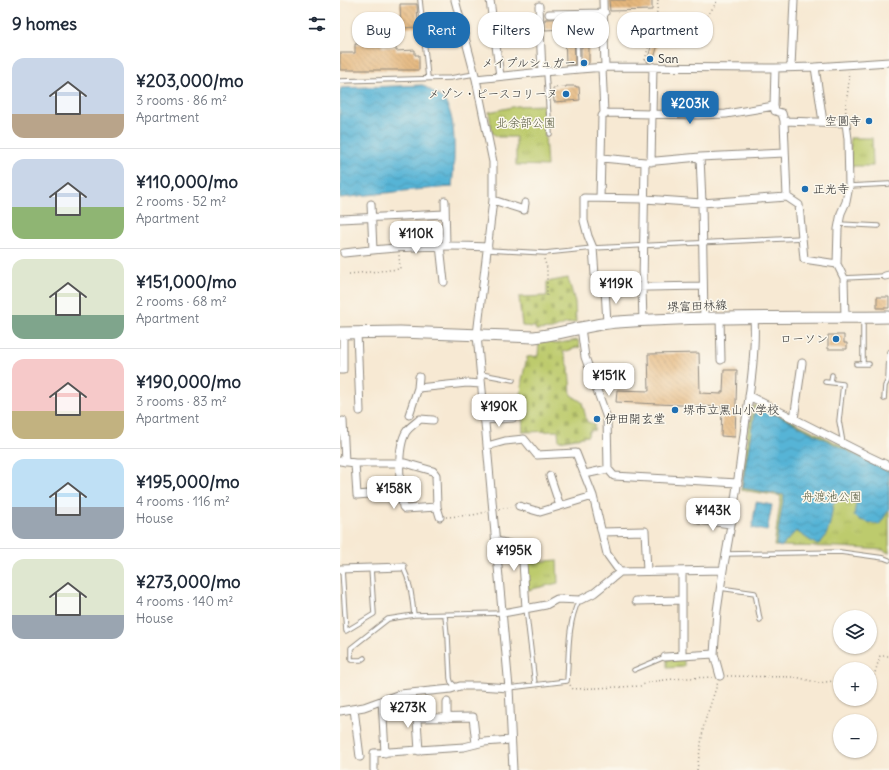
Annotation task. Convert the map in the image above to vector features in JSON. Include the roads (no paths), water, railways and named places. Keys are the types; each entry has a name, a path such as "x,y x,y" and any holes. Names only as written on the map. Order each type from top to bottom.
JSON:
{"main road":[{"name":"堺富田林線","path":"342,333 358,332 534,337 607,323 754,317 889,317"}],"street":[{"path":"455,0 476,76 493,162 493,200 477,335 484,420 497,541 509,688 513,770"},
{"path":"490,0 500,76"},
{"path":"604,0 605,12"},
{"path":"791,67 794,0"},
{"path":"539,6 544,72"},
{"path":"600,198 602,116 604,113 604,48"},
{"path":"476,76 500,76 604,67 653,66 775,68 889,62"},
{"path":"643,321 642,288 645,199 653,66"},
{"path":"815,67 822,122"},
{"path":"775,68 774,106 775,111 782,113 784,121 787,197"},
{"path":"604,113 698,115 726,114 774,106"},
{"path":"784,121 846,123 848,139 849,186 839,224 837,264 844,278 845,317"},
{"path":"602,158 648,162 700,157 785,152"},
{"path":"700,157 704,319"},
{"path":"703,286 596,288 593,248 584,221 584,198 645,199 702,203 787,197 800,205 804,260 837,264"},
{"path":"493,200 524,210 525,203"},
{"path":"444,282 443,245 446,214 445,201"},
{"path":"371,204 373,250"},
{"path":"340,220 446,214"},
{"path":"344,253 399,247 443,245 487,248"},
{"path":"605,289 607,323"},
{"path":"720,676 714,654 717,611 738,483 749,396 754,317"},
{"path":"720,318 724,346 721,360"},
{"path":"581,328 585,357 606,418 608,469 614,476 738,483"},
{"path":"358,332 360,411"},
{"path":"340,370 343,370 342,333"},
{"path":"794,419 802,363"},
{"path":"409,415 418,388 419,377"},
{"path":"418,388 467,383 481,384"},
{"path":"749,396 889,466"},
{"path":"484,420 512,418"},
{"path":"433,420 420,419 406,431 403,440 400,462 401,494 403,507 405,509 437,507"},
{"path":"343,421 342,462 400,462 434,471 436,475 437,507 440,517"},
{"path":"487,446 505,441 524,439 537,455 576,453 593,496 607,554 620,572"},
{"path":"355,463 356,495 369,494"},
{"path":"585,474 608,469"},
{"path":"550,476 560,506"},
{"path":"389,495 401,494"},
{"path":"519,506 540,512 593,496"},
{"path":"699,520 731,524"},
{"path":"602,532 646,531 647,571"},
{"path":"497,541 522,547 526,608"},
{"path":"341,569 403,567"},
{"path":"503,614 546,605 557,599 580,600 594,593 620,572 723,570"},
{"path":"682,571 682,655"},
{"path":"636,601 681,600"},
{"path":"665,657 714,654"},
{"path":"340,712 364,708 400,694 451,689 457,687 479,686 509,688"},
{"path":"382,700 385,752"},
{"path":"446,702 447,718"},
{"path":"416,705 419,751"},
{"path":"354,709 360,757"},
{"path":"417,718 473,717 476,744"},
{"path":"374,770 374,753 464,747 484,742 511,740"}],"lane":[{"path":"420,0 428,78"},
{"path":"577,48 578,69"},
{"path":"544,72 550,134"},
{"path":"340,81 476,76"},
{"path":"849,186 889,184"},
{"path":"839,224 878,226"},
{"path":"487,248 543,253 644,245 802,238"},
{"path":"844,278 887,276"},
{"path":"863,317 863,364"},
{"path":"884,399 885,386 888,380 889,352"},
{"path":"856,364 869,364"},
{"path":"480,374 513,380"},
{"path":"831,382 832,375"},
{"path":"825,382 844,384 840,421 843,444"},
{"path":"726,554 840,552 889,560"},
{"path":"403,567 408,576 411,588 414,616"},
{"path":"341,569 346,631 374,614 371,568"},
{"path":"720,588 755,593 760,620"},
{"path":"509,688 567,681 571,629 576,607 580,600"},
{"path":"526,608 535,684"},
{"path":"364,658 361,660 351,660 351,648 388,619 414,616 503,614"},
{"path":"445,615 446,635 448,636 450,678 453,685 457,687"},
{"path":"634,670 665,657"}],"water":[{"path":"423,85 443,99 452,120 454,167 452,187 340,198 341,88"},
{"name":"舟渡池公園","path":"755,409 777,415 889,472 889,510 879,525 860,520 854,515 857,497 847,494 833,504 827,532 825,537 817,545 796,531 781,547 776,545 784,495 742,488"},
{"path":"756,502 772,505 767,531 752,528"}],"place":[{"name":"San","path":"650,59"},
{"name":"メイプルシュガー","path":"584,63"},
{"name":"メゾン・ピースコリーヌ","path":"566,94"},
{"name":"空圓寺","path":"869,121"},
{"name":"正光寺","path":"805,189"},
{"name":"ローソン","path":"836,339"},
{"name":"堺市立黒山小学校","path":"675,410"},
{"name":"伊田開玄堂","path":"597,419"}],"park label":[{"name":"北余部公園","path":"526,123"}]}
